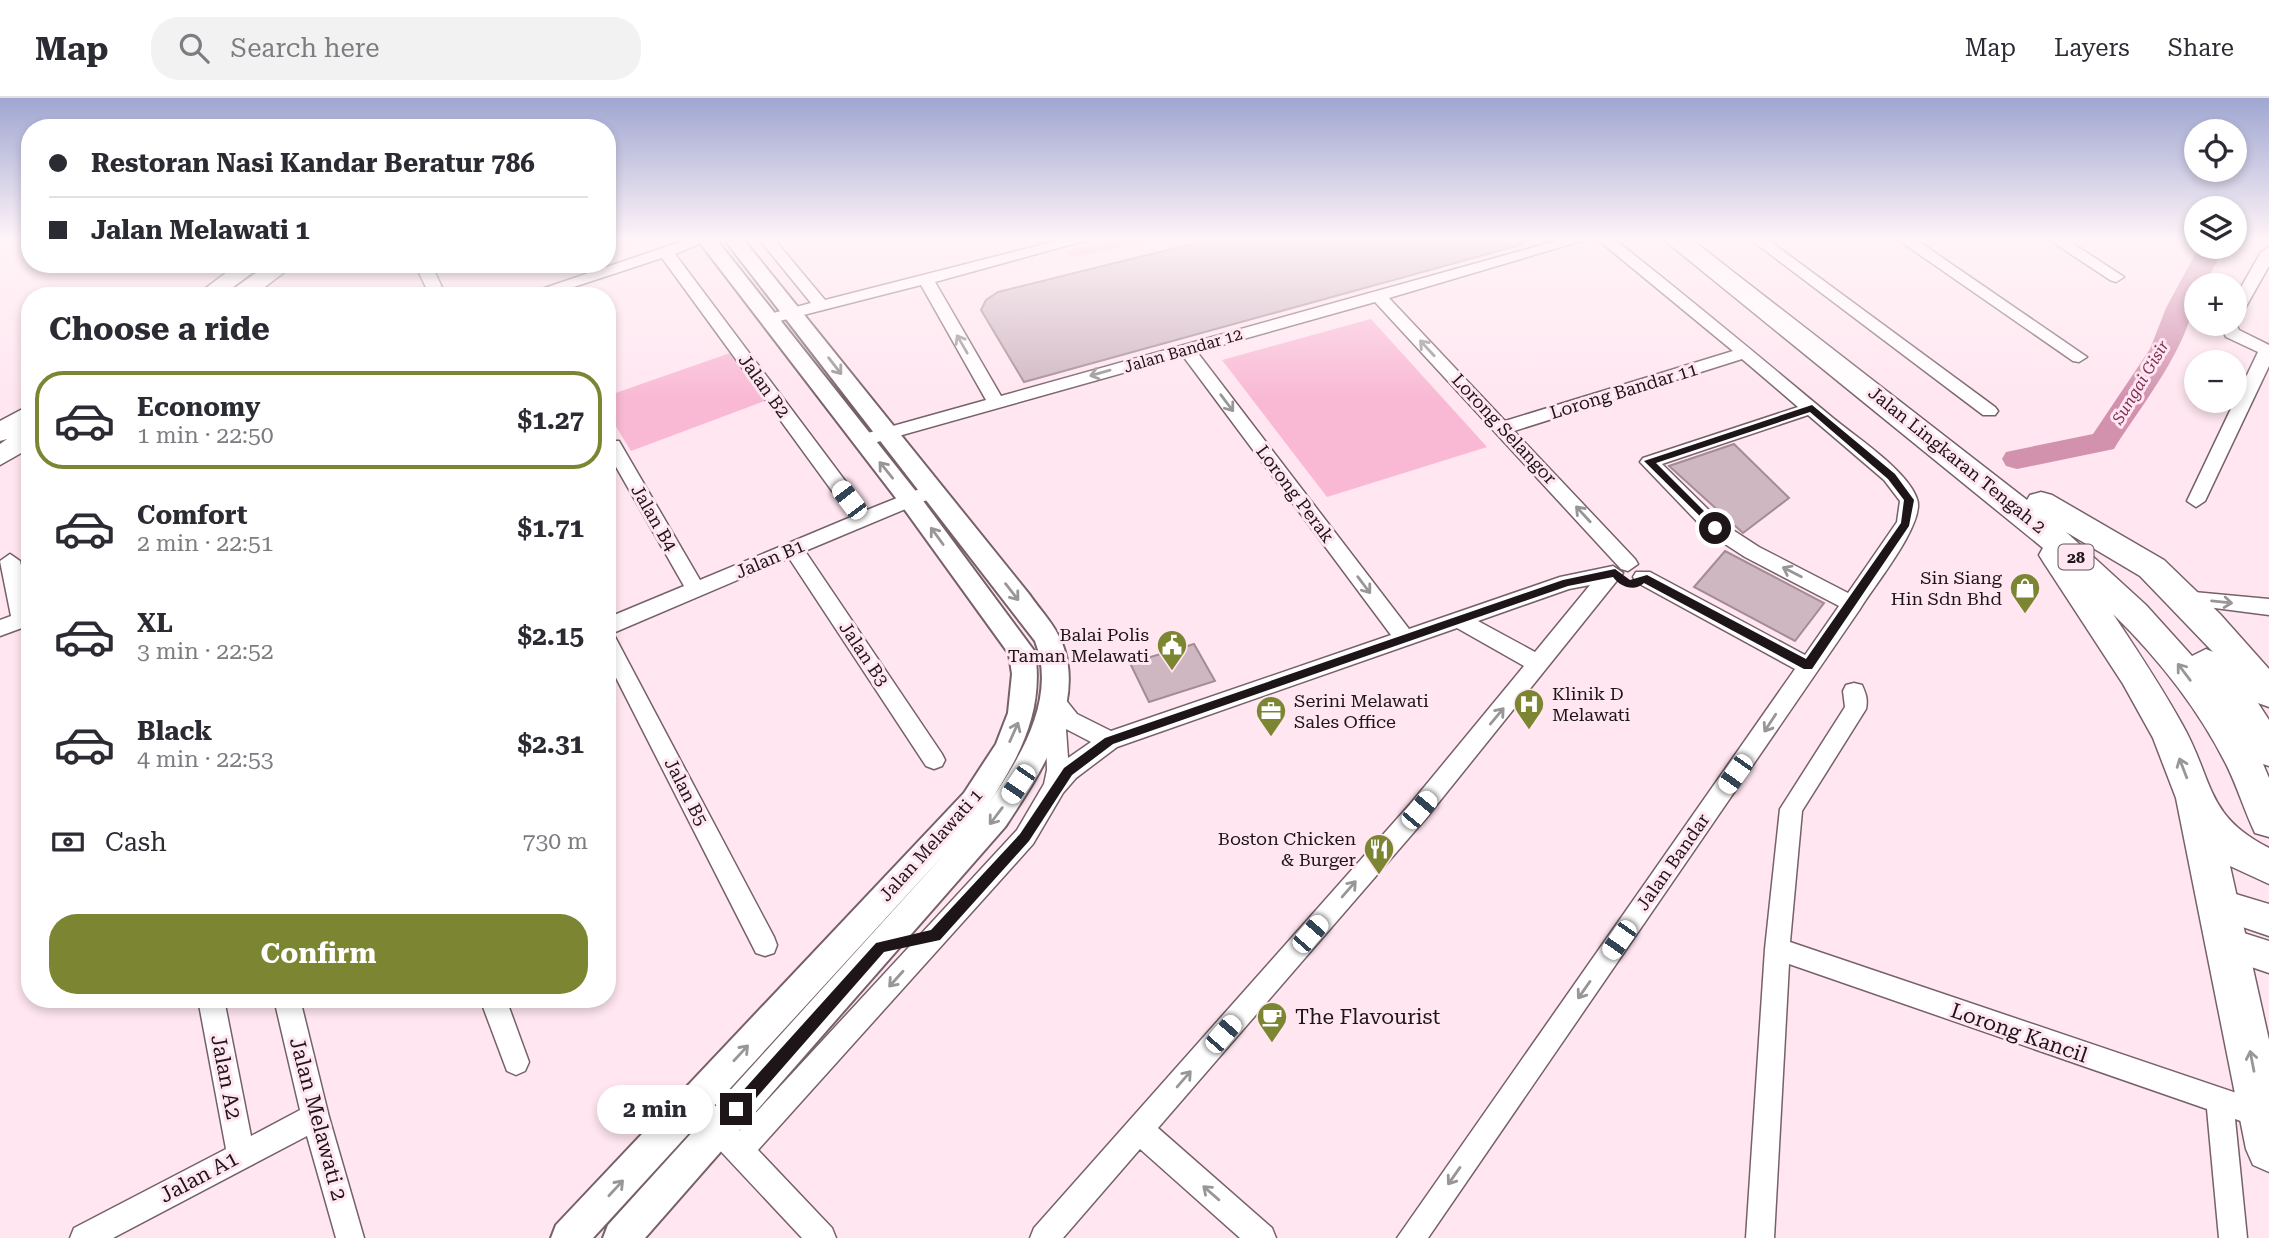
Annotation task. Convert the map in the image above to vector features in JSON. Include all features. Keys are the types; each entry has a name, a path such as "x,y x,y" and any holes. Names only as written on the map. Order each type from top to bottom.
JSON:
{"highway":[{"name":"Jalan Lingkaran Tengah 2","path":"1746,292 2144,592 2189,642 2241,707 2269,751"},
{"name":"Jalan Lingkaran Tengah 2","path":"1765,292 2037,512 2120,598 2164,645 2225,727 2246,765 2269,821"},
{"path":"2037,512 2152,568 2183,598 2269,693"},
{"path":"2037,512 2100,625 2136,674 2170,735 2198,810 2266,1132"},
{"path":"2198,810 2230,847 2269,867"}],"main road":[{"path":"0,433 21,419"},
{"path":"0,456 21,442"},
{"path":"2224,924 2269,920"},
{"path":"2224,924 2269,957"}],"street":[{"name":"Jalan B2","path":"696,292 863,519"},
{"name":"Jalan Melawati 1","path":"621,1238 729,1140 881,947 996,818 1030,762 1053,700 1056,673 1050,644 921,495 863,440 747,292"},
{"name":"Jalan Melawati 1","path":"569,1238 974,802 996,769 1016,730 1026,701 1027,675 1022,652 921,495 888,433 777,292"},
{"path":"810,292 821,305"},
{"path":"768,319 875,292"},
{"path":"933,292 997,403"},
{"name":"Jalan Bandar 12","path":"863,440 1387,292"},
{"name":"Jalan Bandar","path":"1411,1238 1853,604 1906,523 1909,500 1891,476 1672,292"},
{"path":"1829,292 1989,411"},
{"path":"1983,292 2079,357"},
{"name":"Lorong Selangor","path":"1377,295 1503,428 1624,572 1808,666"},
{"path":"2196,501 2269,350 2239,336"},
{"name":"Lorong Perak","path":"1186,349 1405,638"},
{"name":"Lorong Bandar 11","path":"1503,428 1745,353"},
{"path":"1812,408 1649,461 1715,528 1752,552 1853,604"},
{"name":"Jalan B4","path":"616,452 696,590"},
{"name":"Jalan B1","path":"616,623 921,495"},
{"name":"Jalan B3","path":"793,549 934,760"},
{"path":"10,561 21,600"},
{"path":"729,1140 935,936 1025,837 1055,786 1068,771 1109,741 1567,582 1624,572"},
{"path":"1044,1238 1419,810 1539,665 1624,572"},
{"path":"2183,598 2266,610"},
{"path":"0,628 21,620"},
{"path":"1459,620 1539,665"},
{"name":"Jalan B5","path":"616,656 765,945"},
{"path":"1760,1238 1777,949 1791,809 1855,709 1857,698 1854,691"},
{"path":"1053,700 1069,720 1109,741"},
{"path":"1053,700 1058,770 1055,786"},
{"path":"881,947 935,936"},
{"name":"Lorong Kancil","path":"1777,949 2220,1101 2266,1132"},
{"name":"Jalan A2","path":"213,1008 241,1155"},
{"name":"Jalan Melawati 2","path":"289,1008 315,1116 350,1238"},
{"path":"496,1008 516,1062"},
{"path":"2220,1101 2234,1238"},
{"path":"694,1103 822,1238"},
{"name":"Jalan A1","path":"83,1238 116,1230 241,1155 315,1116"},
{"path":"1139,1130 1262,1238"}],"shaded area":[{"path":"1371,319 1487,447 1327,497 1222,360"},
{"path":"730,353 765,401 631,451 616,427 616,393"}],"building":[{"path":"998,292 1349,292 1024,382 981,310 986,300"},
{"path":"1734,444 1789,498 1743,533 1669,466"},
{"path":"1725,551 1824,603 1795,641 1694,587"},
{"name":"Balai Polis Taman Melawati","path":"1194,644 1215,681 1149,702 1130,663"}],"waterway":[{"name":"Sungai Gisir","path":"2017,459 2103,442 2164,349 2188,292"}],"place":[{"name":"Sin Siang Hin Sdn Bhd","path":"2025,615"},
{"name":"Balai Polis Taman Melawati","path":"1172,672"},
{"name":"Klinik D Melawati","path":"1529,731"},
{"name":"Serini Melawati Sales Office","path":"1271,738"},
{"name":"Boston Chicken & Burger","path":"1379,876"},
{"name":"The Flavourist","path":"1272,1044"}],"route":[{"path":"736,1109 881,947 935,936 1025,837 1055,786 1068,771 1109,741 1567,582 1615,573 1629,584 1638,583 1643,577 1808,666 1906,523 1909,500 1891,476 1812,408 1649,461 1715,528"}]}
